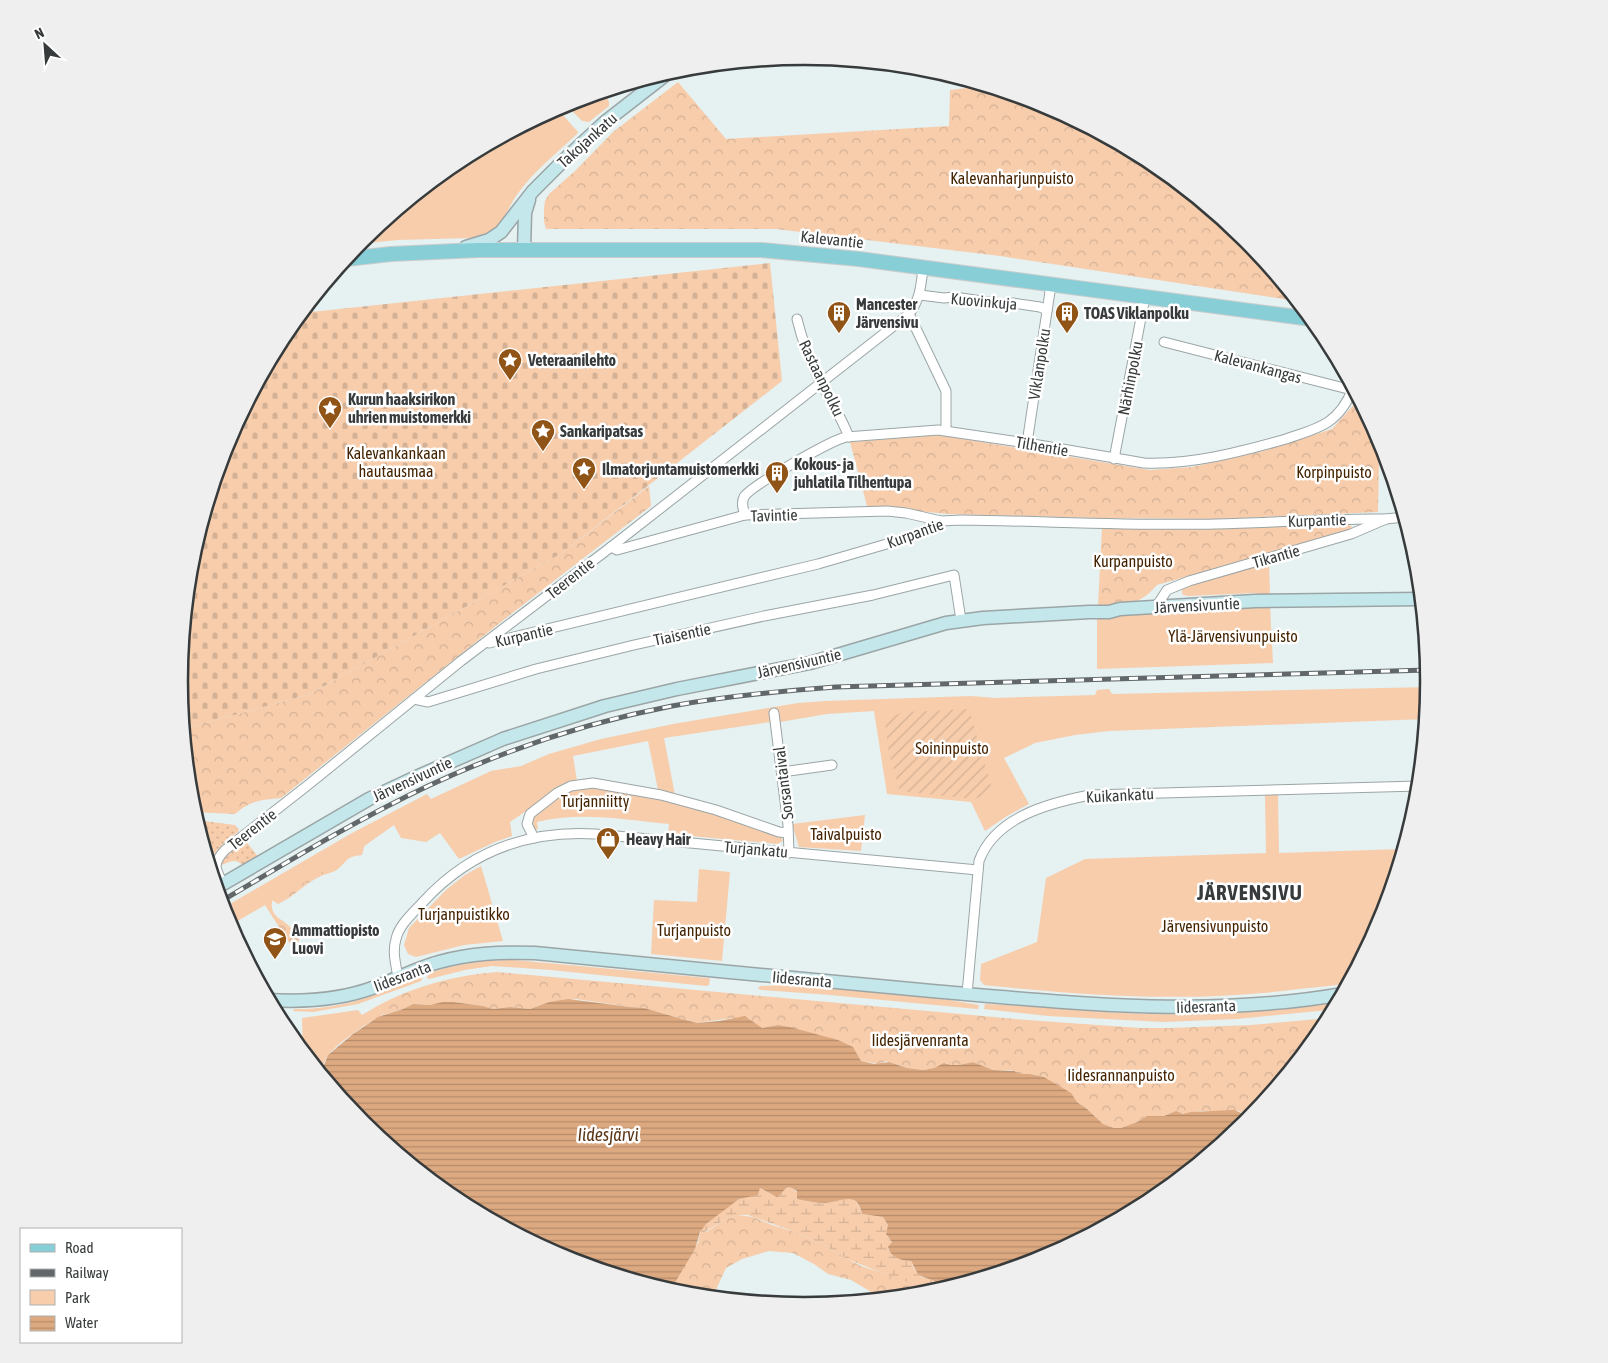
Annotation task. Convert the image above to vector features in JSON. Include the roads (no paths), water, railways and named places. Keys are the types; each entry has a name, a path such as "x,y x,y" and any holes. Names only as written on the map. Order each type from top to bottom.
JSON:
{"main road":[{"name":"Kalevantie","path":"357,258 444,251 753,250 858,259 1301,318"}],"street":[{"name":"Takojankatu","path":"444,251 480,244 496,237 533,191 588,137 652,84"},
{"name":"Takojankatu","path":"524,250 525,212 533,191"},
{"name":"Teerentie","path":"215,863 218,857 225,850 308,786 461,661 486,644 909,314 915,307 920,295 923,268"},
{"name":"Viklanpolku","path":"1027,443 1051,285"},
{"name":"Kuovinkuja","path":"920,295 944,298 954,297 1003,304 1013,303 1040,307 1047,310"},
{"name":"Närhinpolku","path":"1114,459 1145,297"},
{"path":"909,314 946,391 946,430"},
{"name":"Rastaanpolku","path":"796,319 820,382 842,418 849,436"},
{"name":"Kalevankangas","path":"1164,342 1346,387"},
{"name":"Tilhentie","path":"744,516 742,503 744,497 754,487 804,457 840,438 849,436 946,430 1114,459 1163,464 1183,462 1267,444 1302,433 1327,423 1339,412 1349,394"},
{"name":"Tavintie","path":"611,547 617,550 744,516 887,511 906,513 941,522"},
{"name":"Kurpantie","path":"486,644 818,564 914,536 941,522 962,520 1095,524 1217,524 1345,518 1386,519"},
{"name":"Tikantie","path":"1156,607 1163,594 1173,587 1351,534 1386,519 1398,518"},
{"name":"Tiaisentie","path":"414,699 428,702 536,669 634,645 764,616 873,595 954,575 961,620"},
{"name":"Järvensivuntie","path":"222,885 369,800 416,776 502,739 618,702 810,663 906,634 961,620 1256,602 1415,599"},
{"name":"Sorsantaival","path":"774,713 782,772 789,852"},
{"path":"782,772 832,765"},
{"name":"Turjankatu","path":"534,838 527,824 530,814 556,793 571,786 593,783 660,795 716,810 779,832 788,833"},
{"name":"Kuikankatu","path":"967,994 978,870 982,853 1000,830 1023,816 1056,802 1090,795 1411,786"},
{"name":"Turjankatu","path":"398,977 394,947 398,933 408,918 437,888 457,871 480,857 502,847 534,838 563,834 595,834 978,870"},
{"name":"Iidesranta","path":"276,1000 330,998 365,990 436,962 482,954 516,953 1111,1006 1229,1006 1335,995"}],"water":[{"name":"Iidesjärvi","path":"568,999 644,1008 697,1023 745,1016 762,1028 778,1025 838,1040 853,1047 861,1061 874,1064 889,1062 907,1068 923,1070 934,1068 944,1063 959,1065 973,1062 993,1070 1014,1071 1021,1074 1044,1077 1071,1093 1077,1102 1103,1124 1114,1128 1121,1128 1147,1116 1164,1116 1176,1111 1183,1114 1234,1110 1243,1114 1179,1171 1147,1194 1112,1215 1040,1251 964,1277 937,1283 921,1276 917,1273 911,1261 894,1256 889,1250 888,1247 892,1242 886,1234 888,1225 883,1217 862,1214 857,1202 853,1200 848,1199 826,1203 797,1199 797,1191 790,1187 777,1197 760,1188 758,1195 739,1199 706,1224 700,1232 695,1249 674,1284 644,1277 568,1251 531,1234 461,1194 398,1145 340,1088 323,1067 328,1055 353,1034 378,1017 413,1004 430,1005 454,1002 493,1009 510,1007 530,1009 549,1002"}],"railway":[{"path":"227,898 349,827 401,799 457,773 517,749 578,729 672,706 754,694 836,687 1420,670"}],"place":[{"name":"Mancester Järvensivu","path":"839,334"},
{"name":"TOAS Viklanpolku","path":"1067,334"},
{"name":"Veteraanilehto","path":"510,381"},
{"name":"Kurun haaksirikon uhrien muistomerkki","path":"330,429"},
{"name":"Sankaripatsas","path":"543,452"},
{"name":"Ilmatorjuntamuistomerkki","path":"584,490"},
{"name":"Kokous- ja juhlatila Tilhentupa","path":"777,494"},
{"name":"Heavy Hair","path":"608,860"},
{"name":"Ammattiopisto Luovi","path":"275,960"}],"district":[{"name":"JÄRVENSIVU","path":"1250,893"}],"park label":[{"name":"Kalevanharjunpuisto","path":"1012,178"},
{"name":"Kalevankankaan hautausmaa","path":"396,462"},
{"name":"Korpinpuisto","path":"1334,472"},
{"name":"Kurpanpuisto","path":"1133,561"},
{"name":"Ylä-Järvensivunpuisto","path":"1233,636"},
{"name":"Soininpuisto","path":"952,748"},
{"name":"Turjanniitty","path":"595,801"},
{"name":"Taivalpuisto","path":"846,834"},
{"name":"Turjanpuistikko","path":"464,914"},
{"name":"Järvensivunpuisto","path":"1215,926"},
{"name":"Turjanpuisto","path":"694,930"},
{"name":"Iidesjärvenranta","path":"920,1040"},
{"name":"Iidesrannanpuisto","path":"1121,1075"}]}
